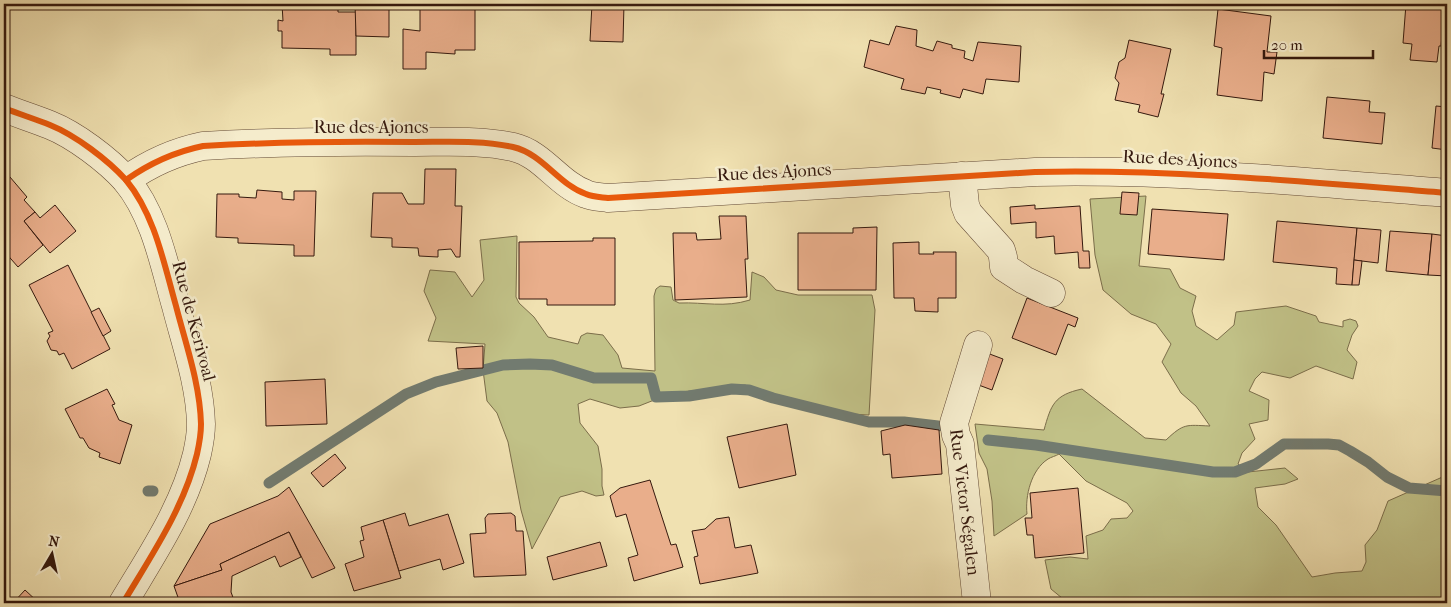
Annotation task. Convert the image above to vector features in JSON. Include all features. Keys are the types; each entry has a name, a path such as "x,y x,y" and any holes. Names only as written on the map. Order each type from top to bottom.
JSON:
{"street":[{"name":"Rue de Kerivoal","path":"4,108 52,125 102,158 126,180 143,206 151,224 168,276 193,371 199,399 201,425 197,454 186,489 159,542 123,603"},
{"name":"Rue des Ajoncs","path":"126,180 160,159 180,150 203,146 342,141 497,144 532,154 559,177 584,194 608,198 962,176 1078,171 1157,172 1258,178 1447,193"},
{"path":"962,176 965,205 968,213 1000,250 1004,257 1004,267 1024,280 1051,293"},
{"name":"Rue Victor Ségalen","path":"977,603 960,444 954,428 978,345"}],"green space":[{"path":"1146,196 1139,266 1170,269 1180,288 1196,296 1192,311 1196,326 1217,340 1234,325 1236,312 1286,306 1316,316 1319,322 1343,327 1343,321 1350,319 1356,321 1358,326 1352,335 1347,350 1357,362 1353,379 1316,366 1290,378 1262,372 1255,379 1249,391 1269,400 1268,420 1249,424 1255,439 1242,453 1238,464 1248,472 1285,468 1298,479 1285,484 1255,488 1258,507 1276,525 1312,577 1362,571 1366,562 1365,545 1377,530 1388,501 1447,475 1447,603 1068,603 1051,589 1045,560 1070,557 1088,559 1086,536 1103,530 1111,519 1127,518 1133,511 1127,503 1086,481 1059,454 1049,458 1033,476 1028,492 1027,514 994,536 992,501 987,469 979,453 975,424 1044,430 1055,402 1065,394 1082,389 1145,438 1166,440 1177,430 1186,426 1210,426 1196,406 1181,393 1162,362 1171,344 1156,324 1131,314 1103,290 1095,255 1090,199"},
{"path":"517,236 516,297 519,303 534,317 548,337 578,344 581,336 587,333 603,335 618,355 622,368 655,371 654,296 656,289 660,286 671,287 673,300 679,303 732,304 750,300 752,272 764,277 776,290 798,295 872,295 875,310 869,415 850,414 789,400 745,385 672,393 639,406 620,408 590,399 578,404 580,423 598,446 604,495 596,496 582,491 560,497 532,549 521,510 508,442 497,413 487,401 483,370 485,344 428,341 436,318 424,291 430,270 455,272 472,297 484,280 480,240"}],"building":[{"path":"282,4 338,4 338,12 356,12 356,55 330,55 330,49 282,48 282,31 278,31 278,20 283,21"},
{"path":"355,4 389,5 389,37 356,36"},
{"path":"423,4 465,4 465,8 475,8 475,50 455,50 455,54 426,52 426,69 403,69 403,29 420,31 420,6"},
{"path":"592,4 624,4 623,42 590,41"},
{"path":"1406,4 1445,4 1441,46 1439,46 1437,62 1410,60 1412,44 1403,43"},
{"path":"1218,9 1271,16 1267,52 1277,52 1274,74 1264,72 1262,101 1217,95 1222,48 1214,46"},
{"path":"896,26 917,30 916,46 933,51 937,41 952,45 952,48 965,51 964,58 973,61 978,42 1021,46 1019,82 986,79 983,94 963,89 960,98 940,93 941,90 927,87 925,94 901,89 904,79 864,67 870,40 889,45"},
{"path":"1129,40 1171,49 1161,94 1164,94 1158,117 1138,112 1140,105 1115,100 1119,83 1115,78 1119,62 1125,58"},
{"path":"1327,97 1370,101 1369,112 1385,113 1382,144 1323,138"},
{"path":"1436,106 1447,107 1447,150 1432,148"},
{"path":"425,169 456,169 455,206 462,206 460,257 456,257 451,249 438,250 438,257 419,256 418,248 392,247 392,238 371,237 373,193 402,193 408,204 424,204"},
{"path":"4,170 27,197 24,200 35,212 24,221 43,245 18,267 4,251"},
{"path":"257,190 282,192 282,199 294,200 294,191 316,191 314,256 294,256 294,245 238,243 238,238 216,237 217,194 239,194 239,197 256,198"},
{"path":"1122,192 1139,193 1137,215 1120,214"},
{"path":"55,205 76,231 50,253 24,221 35,212 40,218"},
{"path":"1035,205 1035,209 1080,206 1083,251 1089,251 1090,268 1079,268 1078,252 1055,254 1054,236 1036,238 1036,222 1011,224 1010,207"},
{"path":"1152,209 1228,214 1224,260 1148,254"},
{"path":"719,216 746,216 748,259 745,259 747,297 675,300 673,233 696,233 697,240 721,239"},
{"path":"1277,221 1357,228 1352,285 1336,284 1337,268 1273,262"},
{"path":"877,227 876,290 798,290 798,233 853,233 853,228"},
{"path":"1357,228 1381,230 1378,263 1354,260"},
{"path":"1390,231 1432,234 1428,275 1386,271"},
{"path":"1432,234 1447,236 1447,276 1428,275"},
{"path":"593,238 615,238 615,305 547,305 547,299 519,299 519,242 593,241"},
{"path":"919,242 919,254 956,252 956,298 938,298 938,312 915,311 914,298 894,298 893,243"},
{"path":"1354,260 1362,261 1359,285 1352,285"},
{"path":"68,265 110,349 72,369 64,353 59,355 57,351 51,350 47,341 50,336 48,333 53,331 29,285"},
{"path":"1027,298 1078,318 1075,327 1068,324 1056,355 1012,338"},
{"path":"99,308 111,331 103,336 91,312"},
{"path":"483,346 483,368 458,369 456,348"},
{"path":"987,353 1003,359 992,390 976,384"},
{"path":"325,379 327,424 266,426 265,382"},
{"path":"107,389 115,404 112,405 119,420 132,425 120,464 99,457 100,453 89,448 83,438 80,438 65,409"},
{"path":"787,424 796,475 739,488 727,437"},
{"path":"905,425 939,430 942,474 892,478 890,454 883,455 881,431"},
{"path":"335,454 346,468 323,487 311,473"},
{"path":"650,480 671,545 676,544 683,567 634,581 628,558 638,555 626,514 616,517 610,496 620,488"},
{"path":"289,487 335,568 312,578 289,532 220,564 222,570 174,586 210,524 278,496"},
{"path":"1078,488 1084,553 1035,558 1033,535 1027,535 1025,518 1032,518 1030,493"},
{"path":"405,513 409,526 448,514 464,563 443,570 440,559 399,571 383,520"},
{"path":"511,513 515,516 516,531 523,531 526,575 474,577 470,534 486,533 485,518 488,514"},
{"path":"729,517 735,548 751,545 758,573 700,584 694,557 698,556 692,531 705,529 716,519"},
{"path":"383,520 401,578 354,591 345,564 364,557 360,541 364,540 361,527"},
{"path":"289,532 301,557 280,567 275,556 232,576 231,592 235,603 180,603 174,586 222,570 220,564"},
{"path":"600,542 607,566 553,580 547,557"},
{"path":"25,590 39,603 13,603"}],"waterway":[{"path":"269,483 406,394 436,382 503,365 552,365 594,378 651,378 656,397 689,396 732,389 749,390 773,398 869,422 904,422 938,426"},
{"path":"988,440 1036,445 1213,472 1235,472 1256,464 1284,444 1339,445 1368,462 1387,477 1409,488 1447,491"},
{"path":"148,491 153,491"}],"cycle path":[{"path":"4,108 60,129 101,156 126,180 144,209 157,240 192,365 198,394 201,424 197,454 184,493 166,531 123,603"},
{"path":"126,180 144,168 163,159 182,151 203,146 309,142 477,142 513,147 524,151 542,162 576,189 591,196 608,198 1035,172 1190,174 1447,193"}]}
